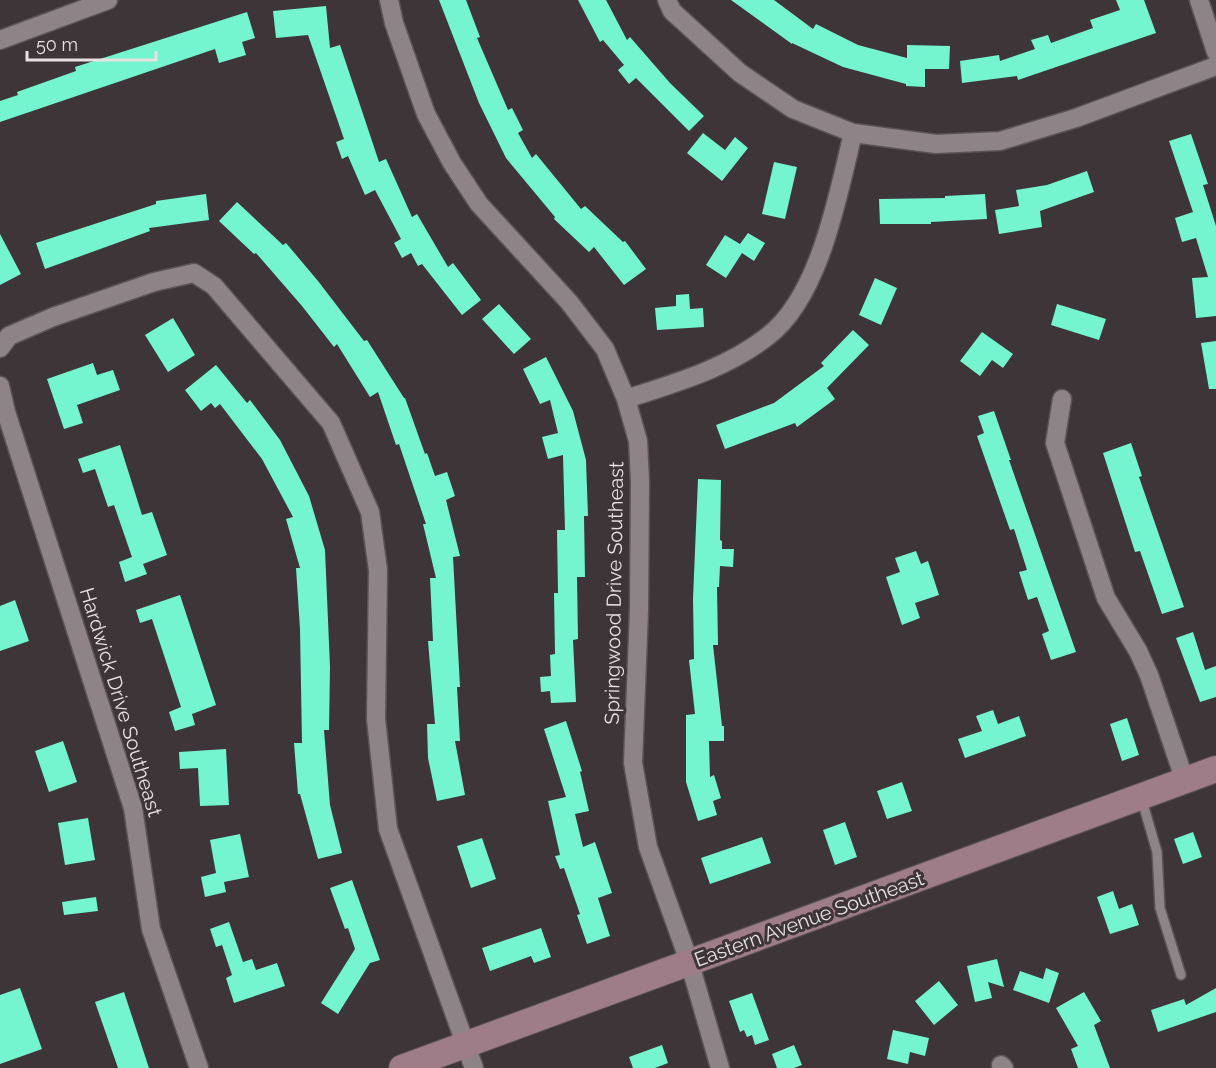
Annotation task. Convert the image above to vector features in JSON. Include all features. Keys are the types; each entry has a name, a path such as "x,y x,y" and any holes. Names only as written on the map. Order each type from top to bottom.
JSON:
{"street":[{"path":"0,40 108,0"},
{"name":"Springwood Drive Southeast","path":"389,0 394,23 426,114 452,163 479,204 569,302 605,349 626,399 638,441 640,481 639,609 633,763 648,847 690,964 720,1068"},
{"path":"667,0 672,11 740,73 794,109 853,133 936,144 1000,141 1076,118 1216,66"},
{"path":"1199,0 1216,52"},
{"path":"626,399 702,374 740,355 769,336 791,312 825,246 853,133"},
{"path":"0,348 9,336 53,317 154,282 194,273 214,286 331,423 370,512 378,570 379,630 376,719 388,830 469,1056"},
{"name":"Hardwick Drive Southeast","path":"0,386 6,412 133,808 152,929 199,1068"},
{"path":"1062,399 1055,443 1106,598 1138,651 1149,675 1185,781"},
{"name":"Eastern Avenue Southeast","path":"402,1068 469,1056 690,964 1216,769"}],"lane":[{"path":"1141,797 1157,852 1160,908 1181,975"}],"building":[{"path":"439,0 466,0 480,37 477,38 508,110 512,108 523,130 518,133 532,158 536,154 581,209 585,206 623,242 625,241 646,269 624,285 594,247 589,252 554,219 555,217 506,158 479,103"},
{"path":"578,0 606,0 627,40 630,37 670,83 704,116 689,131 636,78 629,84 618,70 624,65 603,40 600,42"},
{"path":"731,0 774,0 813,29 816,24 858,45 907,58 907,45 950,46 949,69 925,69 925,87 906,86 906,84 843,67 792,44"},
{"path":"1116,0 1144,0 1156,33 1018,80 1017,76 962,83 960,61 999,55 1000,61 1035,49 1031,40 1048,35 1051,43 1093,28 1090,20 1120,10"},
{"path":"326,6 330,48 340,45 379,162 386,159 412,217 417,214 448,267 453,263 481,300 462,315 422,264 418,266 411,253 402,258 394,243 401,239 375,190 365,195 348,156 342,159 336,142 344,139 308,35 276,38 273,11"},
{"path":"247,12 255,38 242,42 246,55 219,63 215,49 0,122 0,101 18,95 17,92 76,71 75,67"},
{"path":"703,133 725,150 735,137 748,148 722,181 687,153"},
{"path":"1191,134 1208,184 1203,185 1216,226 1216,316 1196,318 1192,278 1208,277 1196,238 1182,242 1175,218 1193,212 1169,141"},
{"path":"774,162 797,167 785,219 762,214"},
{"path":"1087,171 1094,192 1040,211 1042,227 999,234 995,210 1019,206 1016,190 1047,185"},
{"path":"206,194 209,220 149,228 150,231 45,269 36,243 156,204 156,201"},
{"path":"985,194 987,219 931,222 931,224 880,224 879,199 945,198 945,196"},
{"path":"237,202 283,245 286,243 364,341 367,340 405,398 435,476 447,472 455,496 446,500 460,556 453,557 460,687 457,687 460,741 455,741 465,795 437,801 428,758 427,724 435,724 428,641 433,641 430,578 436,578 423,524 426,524 399,444 396,445 378,392 370,397 337,344 334,347 256,253 254,254 219,221"},
{"path":"748,233 765,243 754,261 742,253 726,278 706,265 725,235 740,244"},
{"path":"0,234 21,274 0,285"},
{"path":"875,278 897,288 881,325 859,315"},
{"path":"689,294 690,309 703,308 704,327 657,330 655,308 676,306 676,295"},
{"path":"499,304 531,339 514,354 482,319"},
{"path":"1057,304 1106,319 1099,340 1051,325"},
{"path":"173,318 195,355 168,372 145,335"},
{"path":"853,330 869,345 827,388 835,399 797,427 795,423 725,449 716,425 774,403 824,366 821,363"},
{"path":"982,332 1013,354 1003,368 992,360 980,376 960,361"},
{"path":"1216,341 1216,389 1209,389 1201,343"},
{"path":"546,357 573,411 586,460 588,516 584,516 585,577 577,577 578,639 573,640 576,702 551,703 550,691 541,692 540,677 551,676 550,655 555,654 554,593 558,593 557,530 565,530 563,455 548,459 542,437 558,433 550,400 540,404 523,369"},
{"path":"93,363 97,375 113,370 120,390 77,405 83,423 64,429 47,379"},
{"path":"216,365 247,403 250,400 280,440 309,496 325,550 330,667 329,730 324,730 330,805 342,853 318,859 300,794 298,794 294,743 302,743 300,629 296,568 300,568 286,519 293,517 262,459 220,404 215,408 211,403 201,411 185,390"},
{"path":"994,411 1076,652 1051,660 1042,634 1049,631 1037,597 1028,600 1019,572 1027,570 1014,529 1010,530 977,436 984,433 978,416"},
{"path":"1131,443 1142,476 1139,477 1184,607 1162,614 1140,551 1135,552 1103,453"},
{"path":"120,445 142,515 152,512 167,555 143,564 147,574 125,582 119,562 132,557 114,505 108,507 95,469 83,473 78,459"},
{"path":"698,479 721,480 720,540 722,549 734,549 733,567 720,566 719,587 717,587 718,645 713,645 724,741 709,741 710,777 714,775 721,798 713,801 717,815 698,821 686,782 686,715 695,714 689,660 694,659 693,599"},
{"path":"916,551 921,564 928,561 939,595 915,603 920,618 902,625 886,577 900,572 895,558"},
{"path":"180,595 216,705 192,714 195,725 175,731 169,712 181,707 152,619 140,623 136,610"},
{"path":"15,600 29,641 0,651 0,606"},
{"path":"1193,632 1205,670 1216,666 1216,697 1200,702 1176,638"},
{"path":"993,710 998,724 1019,716 1026,736 965,758 958,739 982,731 976,716"},
{"path":"1127,718 1139,755 1122,761 1110,724"},
{"path":"566,721 582,771 580,772 589,811 575,814 583,847 595,842 612,893 598,898 610,936 587,944 577,915 580,914 564,868 560,869 555,856 560,855 548,801 566,797 544,729"},
{"path":"63,741 77,782 49,792 35,751"},
{"path":"226,749 229,805 200,806 198,768 180,769 179,752"},
{"path":"902,782 912,811 887,819 877,791"},
{"path":"88,818 95,860 65,865 58,823"},
{"path":"845,822 857,857 835,865 823,830"},
{"path":"1193,832 1202,857 1183,864 1174,839"},
{"path":"240,834 249,877 224,882 226,892 205,897 201,877 216,873 210,840"},
{"path":"762,837 771,863 710,884 701,858"},
{"path":"482,838 496,879 471,888 457,846"},
{"path":"352,880 380,960 370,963 338,1014 321,1003 355,949 330,888"},
{"path":"1113,891 1119,909 1132,904 1139,925 1110,934 1097,897"},
{"path":"96,897 98,911 64,915 62,902"},
{"path":"229,922 243,962 252,959 256,970 277,963 285,986 234,1003 226,978 232,975 222,945 216,947 210,929"},
{"path":"541,928 551,957 534,963 531,956 490,971 482,948"},
{"path":"997,959 1004,987 988,982 992,998 975,1002 967,966"},
{"path":"1046,968 1059,973 1049,1003 1013,990 1020,971 1043,979"},
{"path":"939,981 958,1005 934,1025 915,1001"},
{"path":"20,988 42,1049 0,1064 0,995"},
{"path":"1216,988 1216,1012 1158,1032 1151,1010 1184,999 1186,1005"},
{"path":"124,992 149,1068 118,1068 95,1002"},
{"path":"1084,992 1101,1021 1094,1025 1110,1068 1078,1068 1071,1049 1078,1046 1056,1008"},
{"path":"752,993 769,1040 755,1045 752,1035 747,1037 744,1030 740,1032 729,1001"},
{"path":"893,1030 929,1038 925,1056 910,1052 908,1064 887,1059"},
{"path":"662,1045 668,1063 655,1068 633,1068 629,1057"},
{"path":"794,1045 802,1065 794,1068 777,1068 772,1054"}]}
